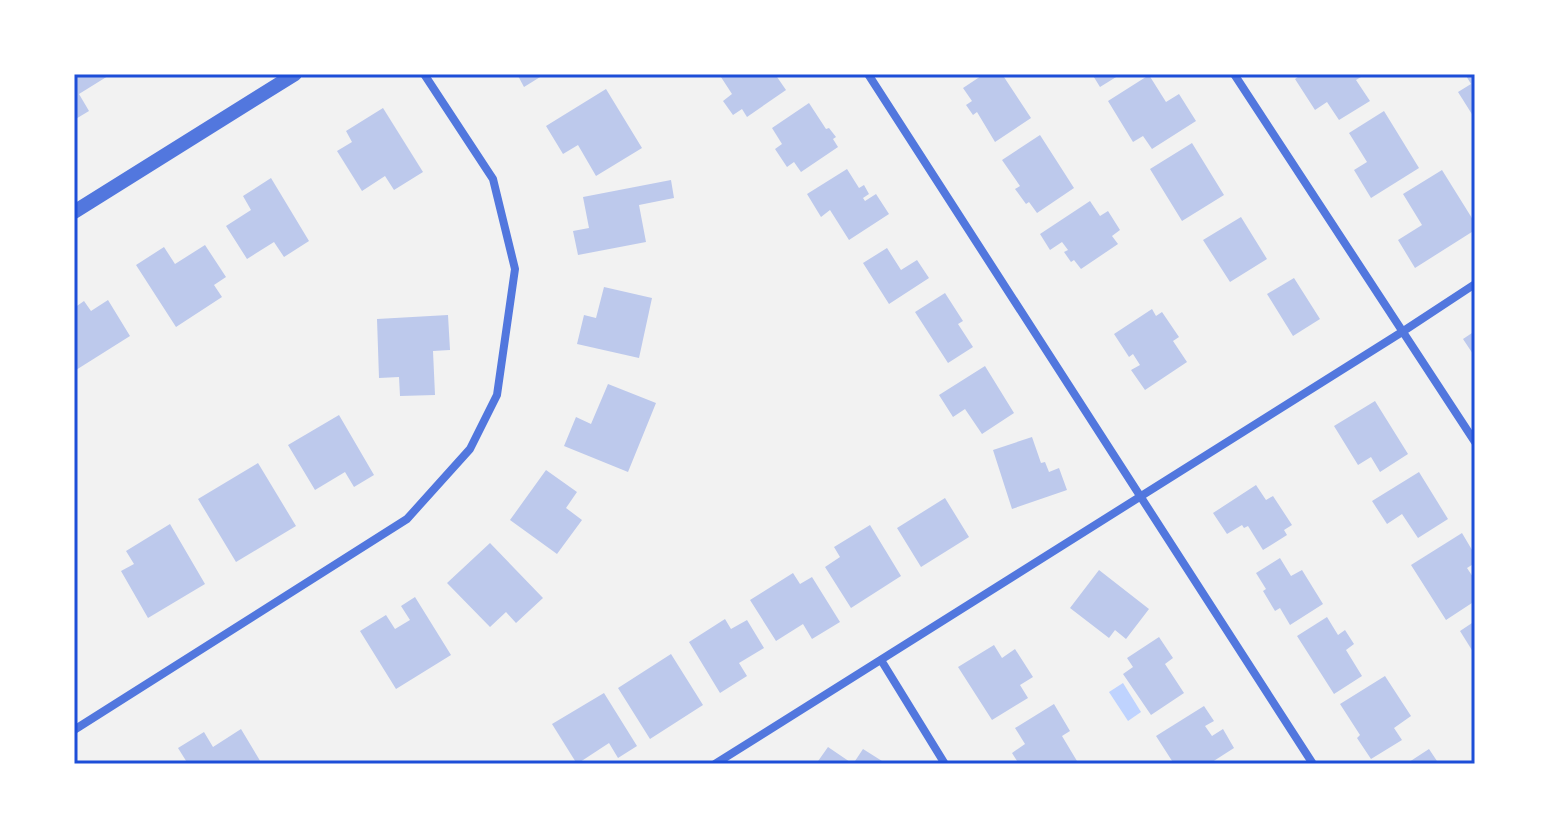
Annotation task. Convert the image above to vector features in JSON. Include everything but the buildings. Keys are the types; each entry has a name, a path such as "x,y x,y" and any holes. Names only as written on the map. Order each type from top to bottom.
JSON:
{"street":[{"path":"74,212 295,74"},
{"path":"74,730 407,519 470,449 497,395 515,269 493,179 424,74"},
{"path":"868,74 1313,764"},
{"path":"1234,74 1475,442"},
{"path":"715,764 1475,284"},
{"path":"881,660 945,764"}],"water":[{"path":"1123,683 1141,712 1128,721 1109,692"}]}
